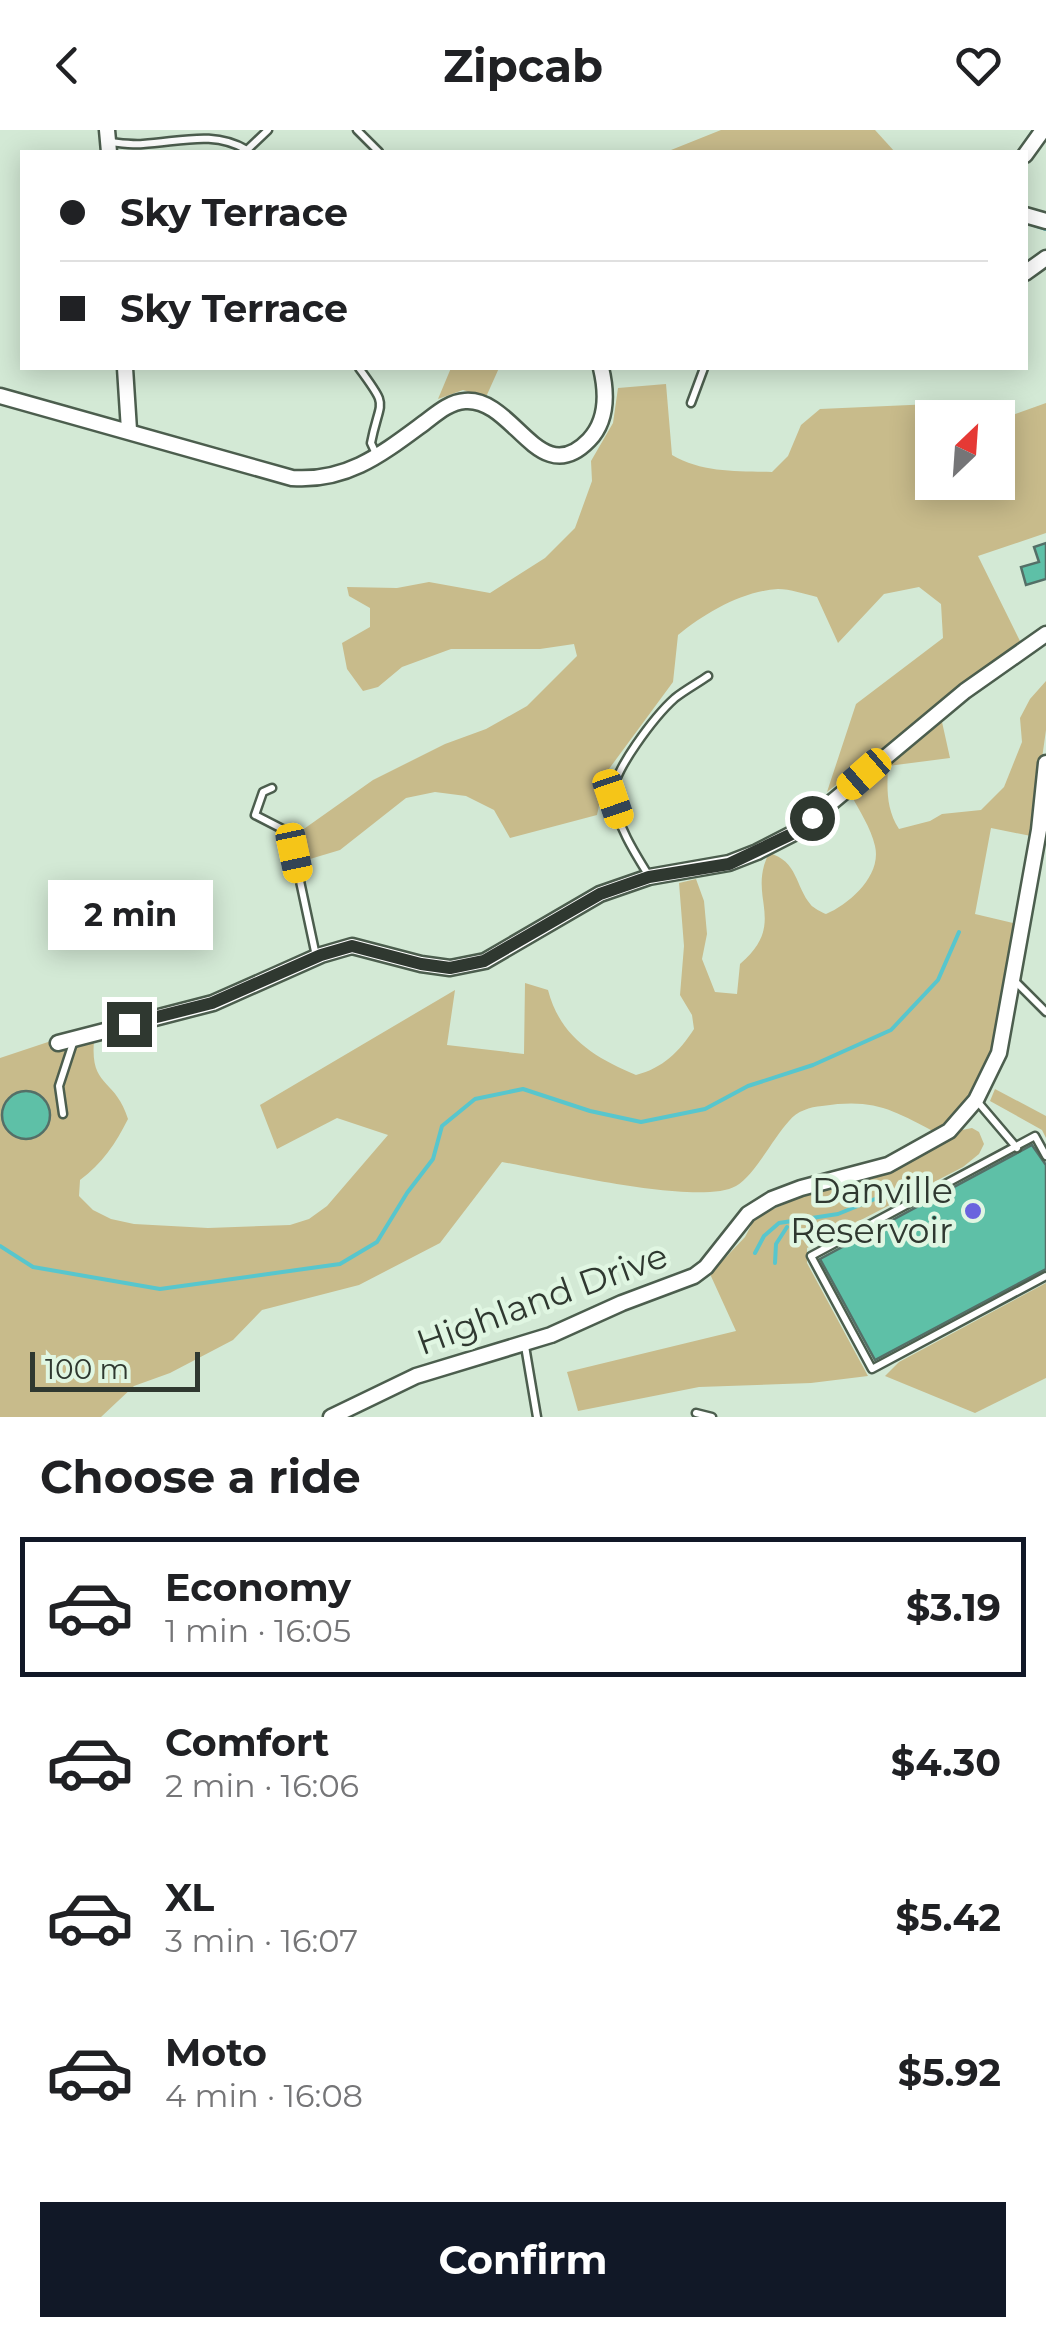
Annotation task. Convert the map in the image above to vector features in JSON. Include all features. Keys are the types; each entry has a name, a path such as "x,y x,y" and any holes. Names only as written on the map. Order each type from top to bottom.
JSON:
{"street":[{"path":"1028,151 1043,130"},
{"path":"125,370 130,430"},
{"path":"0,396 292,478 314,480 338,476 378,457 445,408 464,401 494,410 549,454 574,454 598,430 604,414 601,370"},
{"path":"58,1043 212,1003 316,957 352,946 450,968 484,961 600,894 649,877 729,864 796,832 965,690 1046,634"},
{"name":"Highland Drive","path":"330,1417 416,1376 525,1344 694,1276 706,1267 748,1214 760,1207 801,1188 888,1165 949,1131 976,1100 999,1053 1043,831 1046,763"}],"lane":[{"path":"247,150 268,130"},
{"path":"357,130 377,150"},
{"path":"108,141 141,145 206,137 236,143 245,150"},
{"path":"361,370 382,406 371,443 378,457"},
{"path":"690,402 703,370"},
{"path":"649,877 626,838 613,799 613,786 642,735 674,698 708,676"},
{"path":"272,788 263,792 256,815 296,836 294,853 316,957"},
{"path":"1014,980 1046,1012"},
{"path":"63,1114 58,1086 74,1039"},
{"path":"976,1100 1016,1147"},
{"path":"1046,1156 1035,1136 811,1256 872,1369 1046,1276"},
{"path":"525,1344 538,1417"},
{"path":"696,1413 712,1417"}],"shaded area":[{"path":"721,130 875,130 893,150 671,150"},
{"path":"450,370 498,370 486,397 463,390 438,399"},
{"path":"666,384 672,455 708,468 772,472 788,456 801,425 820,409 915,405 915,500 1015,500 1015,414 1046,403 1046,533 978,556 1020,641 827,792 856,704 943,638 941,604 919,587 884,594 838,643 817,597 778,589 751,594 712,611 678,635 673,682 606,773 597,815 510,838 494,810 466,796 435,792 406,798 340,850 310,859 301,831 373,780 527,706 577,656 574,644 540,649 451,649 402,667 378,687 363,691 347,669 342,643 370,627 370,608 349,596 347,587 397,588 429,582 490,593 545,558 575,528 592,481 591,461 613,423 618,388"},
{"path":"1046,681 1046,730 1031,836 991,828 975,914 1013,923 1002,1017 981,1079 937,1133 895,1112 870,1105 808,1109 789,1121 743,1181 717,1191 658,1190 502,1162 440,1243 359,1285 262,1310 233,1340 170,1373 134,1386 101,1417 0,1417 0,1058 96,1026 94,1061 128,1119 108,1152 80,1180 79,1196 93,1210 134,1224 208,1228 290,1225 309,1219 327,1206 388,1135 337,1118 277,1149 260,1105 455,990 447,1045 524,1054 525,983 548,990 561,1020 592,1052 636,1075 654,1068 676,1052 694,1029 692,1015 680,995 684,946 679,883 696,879 704,901 707,934 702,959 715,992 737,994 740,964 754,949 765,922 762,883 769,853 791,868 812,906 826,914 835,909 862,887 876,857 871,833 850,793 902,747 942,722 950,758 888,766 888,799 895,821 899,829 942,814 981,810 1004,787 1022,742 1020,718"},
{"path":"995,1089 1046,1116 1046,1138 1042,1130 990,1101"},
{"path":"972,1128 979,1132 984,1144 979,1154 963,1167 807,1248 807,1263 868,1376 811,1383 699,1387 578,1411 567,1372 736,1331 710,1274 745,1237 754,1220 803,1196 896,1169 943,1144 957,1131"},
{"path":"1046,1283 1046,1378 975,1413 885,1376 899,1362"}],"building":[{"path":"1046,543 1046,579 1026,585 1021,567 1039,562 1034,547"},
{"path":"26,1091 43,1098 50,1115 43,1132 26,1139 9,1132 2,1115 9,1098"},
{"name":"Danville Reservoir","path":"1032,1145 1046,1165 1046,1269 875,1360 820,1259"}],"waterway":[{"path":"1020,150 1034,130"},
{"path":"1028,223 1046,229"},
{"path":"0,1246 33,1267 160,1289 340,1264 377,1242 433,1159 442,1126 475,1099 523,1089 590,1111 641,1122 705,1109 748,1086 813,1065 891,1030 938,980 959,932"},
{"path":"755,1253 764,1236 779,1223 838,1214 902,1188"},
{"path":"775,1263 776,1244 787,1227"}],"place":[{"name":"Danville Reservoir","path":"973,1211"}],"route":[{"path":"129,1024 212,1003 321,955 352,946 450,968 484,961 600,894 649,877 729,864 796,832 812,818"}]}
